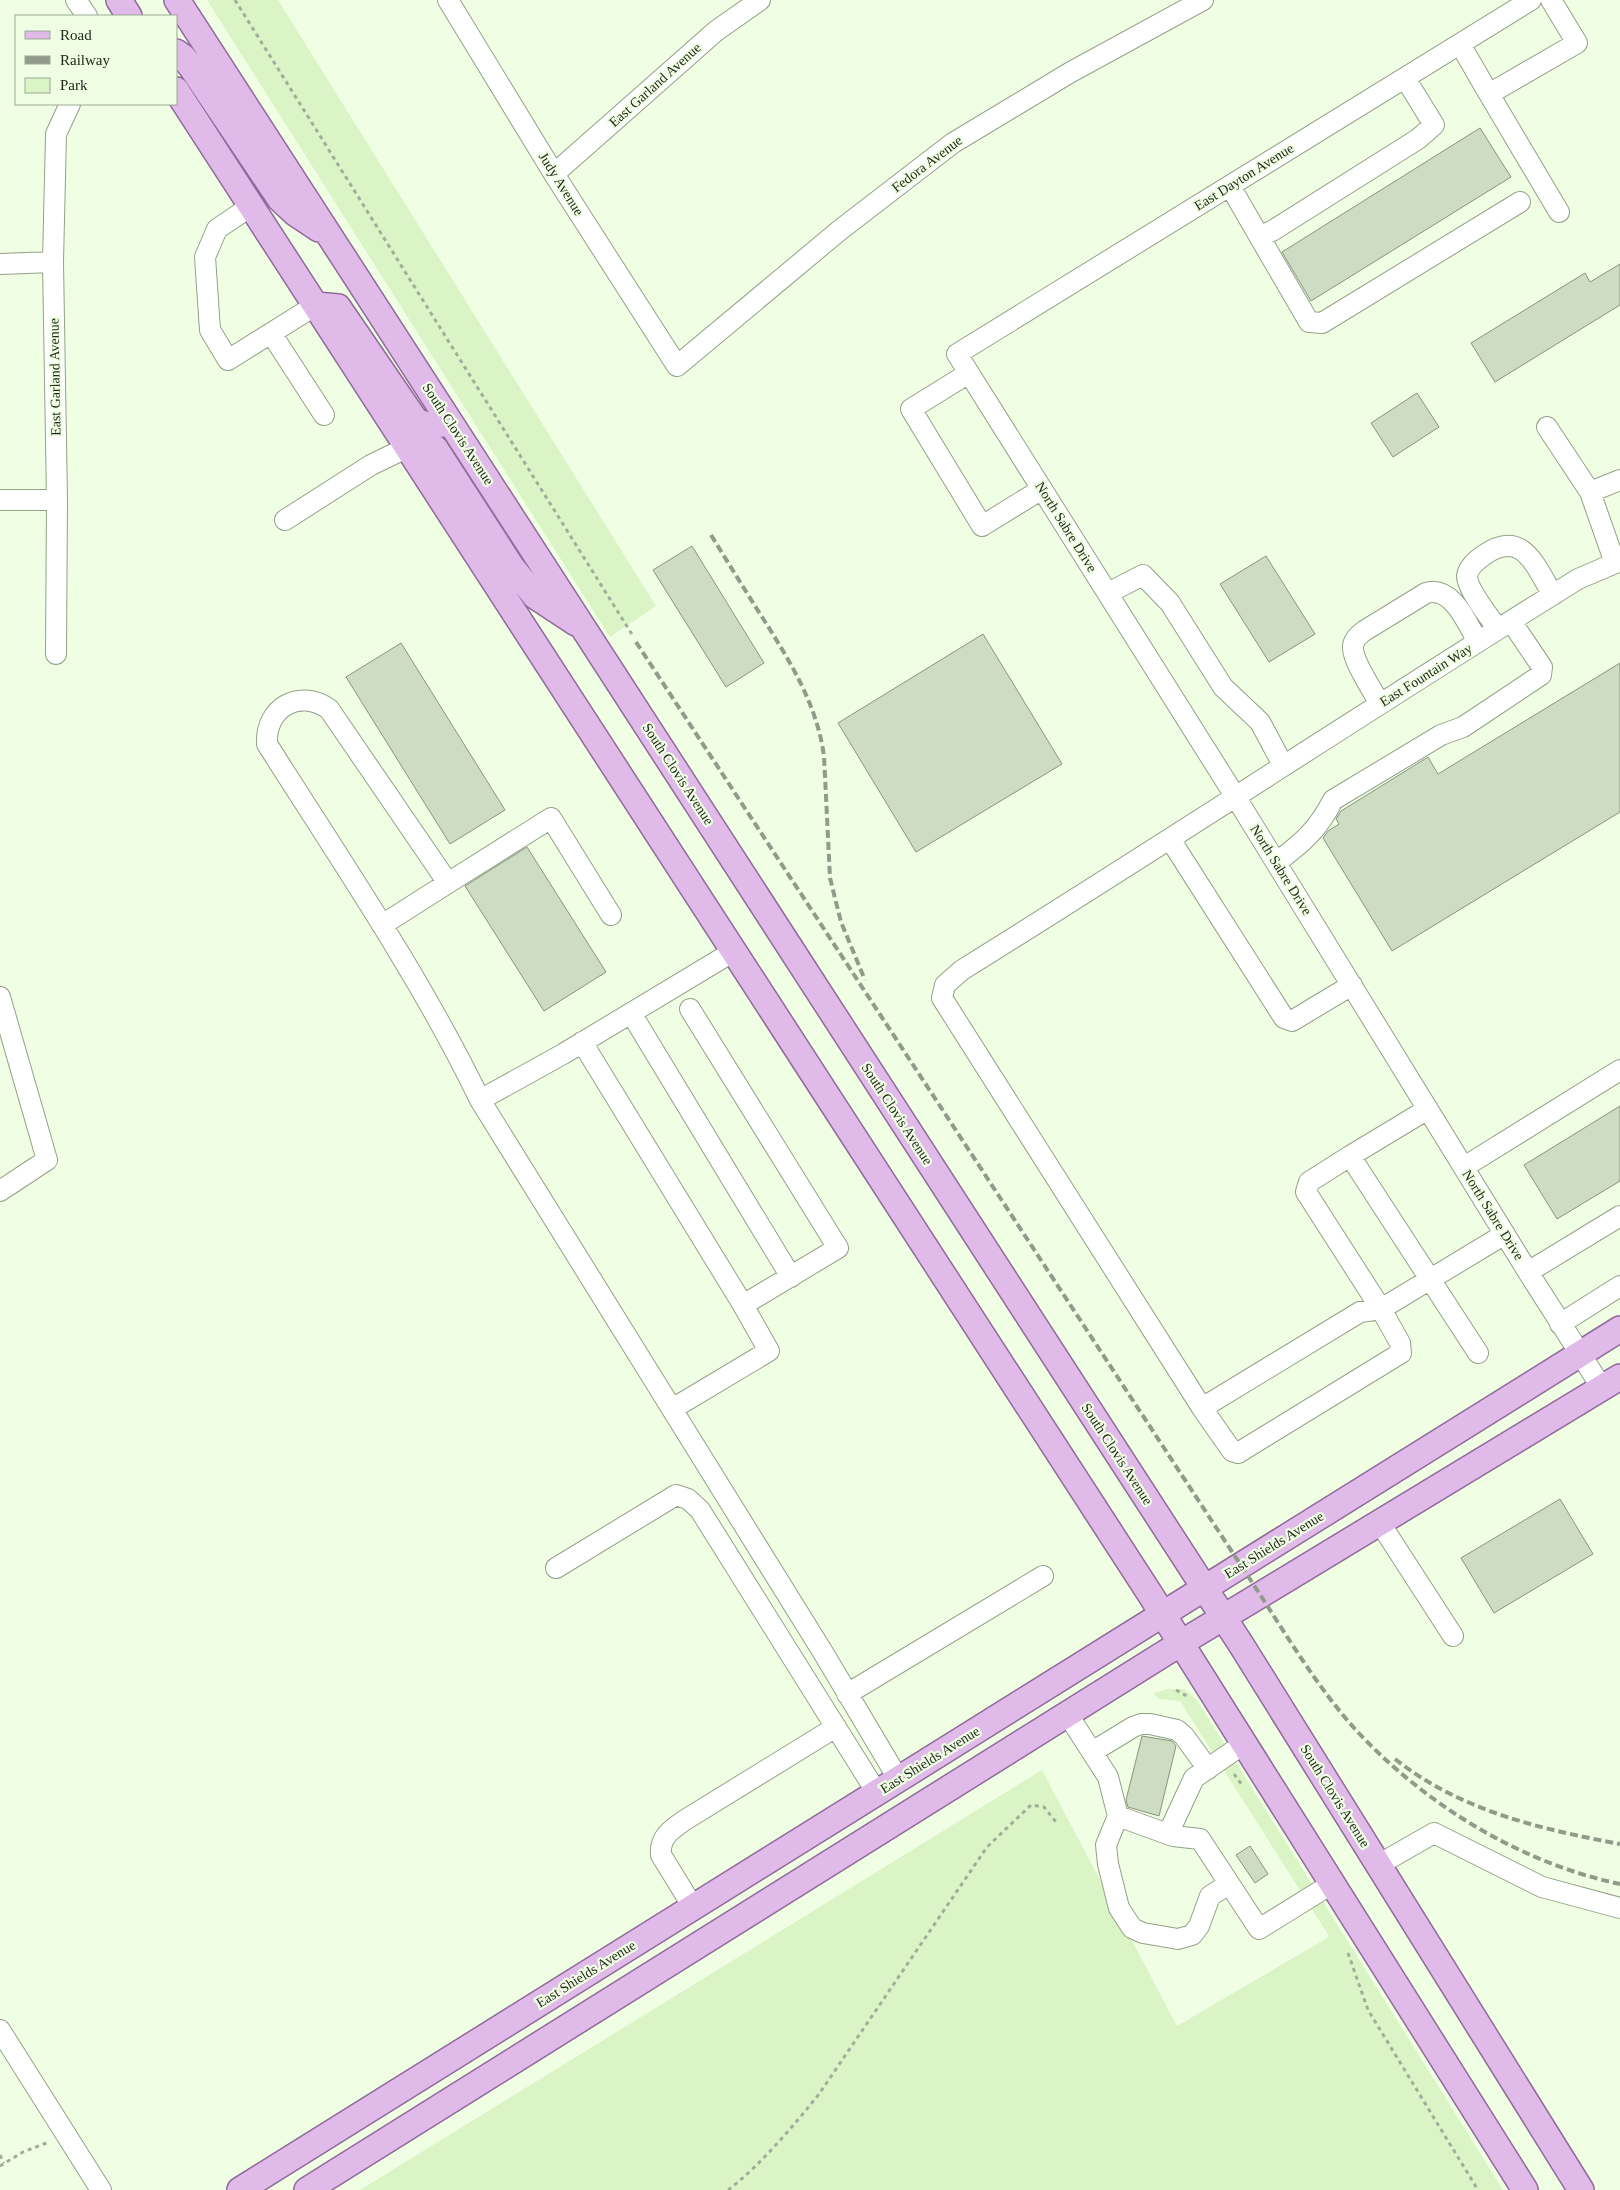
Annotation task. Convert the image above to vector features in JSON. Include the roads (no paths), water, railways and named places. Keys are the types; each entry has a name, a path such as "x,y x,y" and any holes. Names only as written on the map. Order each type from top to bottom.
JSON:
{"main road":[{"path":"119,0 129,15"},
{"name":"South Clovis Avenue","path":"177,0 1224,1618 1582,2190"},
{"path":"178,54 192,68 280,198 295,213 330,236"},
{"path":"178,93 1245,1743 1525,2190"},
{"path":"316,305 338,307 416,421 430,426 450,423"},
{"path":"408,447 418,442 435,448 511,566 535,596 582,627"},
{"name":"East Shields Avenue","path":"240,2190 1620,1329"},
{"path":"307,2190 1181,1644 1611,1382"},
{"path":"682,1957 745,1897 862,1824 872,1815 878,1804 877,1794"}],"street":[{"path":"76,0 86,15"},
{"name":"Judy Avenue","path":"448,0 554,174 677,366"},
{"name":"East Garland Avenue","path":"554,174 716,31 760,0"},
{"name":"Fedora Avenue","path":"677,366 840,230 953,143 1071,72 1203,0"},
{"name":"East Dayton Avenue","path":"956,354 1532,0"},
{"path":"1489,94 1577,43 1551,0"},
{"path":"1460,44 1558,212"},
{"path":"1259,236 1272,230 1418,139 1434,125 1405,78"},
{"name":"East Garland Avenue","path":"56,654 57,500 53,262 56,134 62,116 69,105"},
{"path":"1230,186 1309,322 1322,323 1520,202"},
{"path":"251,206 217,228 205,257 210,330 228,360 316,305"},
{"path":"0,264 53,262"},
{"path":"271,333 324,415"},
{"name":"North Sabre Drive","path":"956,354 1235,796 1560,1324 1580,1354 1611,1382"},
{"path":"969,373 911,409 982,526 1042,489"},
{"path":"1547,427 1590,492 1618,562"},
{"path":"285,520 371,465 408,447"},
{"path":"1590,492 1620,480"},
{"path":"0,500 57,500"},
{"path":"1276,862 1306,840 1325,816 1333,800 1441,735 1463,727 1541,675 1542,666 1470,585 1467,576 1471,566 1500,546 1512,545 1523,550 1552,595"},
{"name":"East Fountain Way","path":"1381,1309 1400,1343 1401,1353 1238,1453 1232,1451 1202,1408 942,998 945,985 962,970 1504,625 1578,579 1618,562"},
{"path":"1108,593 1143,575 1170,603 1222,687 1260,722 1283,765"},
{"path":"1380,704 1355,656 1353,646 1355,639 1364,631 1426,593 1435,590 1442,593 1456,606 1478,642"},
{"path":"448,883 329,709 318,702 300,701 278,711 270,719 266,732 267,744 382,925 460,1058 480,1100 899,1780"},
{"path":"382,925 550,818 611,915"},
{"path":"1170,838 1284,1018 1292,1021 1352,985"},
{"path":"480,1100 582,1042 734,951"},
{"path":"0,997 48,1160 0,1191"},
{"path":"690,1009 838,1248 744,1305"},
{"path":"631,1012 791,1277"},
{"path":"582,1042 744,1305 769,1351 672,1409"},
{"path":"1464,1167 1620,1070"},
{"path":"1381,1309 1306,1192 1309,1182 1428,1109"},
{"path":"1350,1156 1478,1353"},
{"path":"1528,1272 1620,1216"},
{"path":"1202,1408 1360,1312 1381,1309 1505,1234"},
{"path":"1560,1324 1620,1286"},
{"path":"556,1568 676,1495 688,1499 700,1510 877,1794"},
{"path":"1380,1524 1453,1636"},
{"path":"847,1694 1043,1576"},
{"path":"1068,1715 1108,1777 1118,1816 1106,1845 1108,1864 1118,1908 1132,1928 1143,1933 1178,1939 1192,1935 1199,1926 1210,1896 1229,1884"},
{"path":"1092,1752 1133,1727 1141,1724 1150,1724 1177,1730 1215,1763"},
{"path":"693,1907 661,1854 660,1847 664,1836 685,1820 836,1727"},
{"path":"1168,1834 1194,1778 1245,1743"},
{"path":"1118,1816 1168,1834 1200,1839 1258,1929 1333,1884"},
{"path":"1378,1865 1434,1833 1542,1887 1620,1908"},
{"path":"0,2030 101,2190"}],"railway":[{"path":"711,535 793,668 815,719 821,737 824,756 830,878 841,922 865,980"},
{"path":"636,642 1294,1647 1342,1714 1382,1756 1411,1782 1476,1827 1510,1846 1546,1861 1620,1884"},
{"path":"1395,1759 1420,1777 1474,1805 1560,1832 1620,1844"}]}
